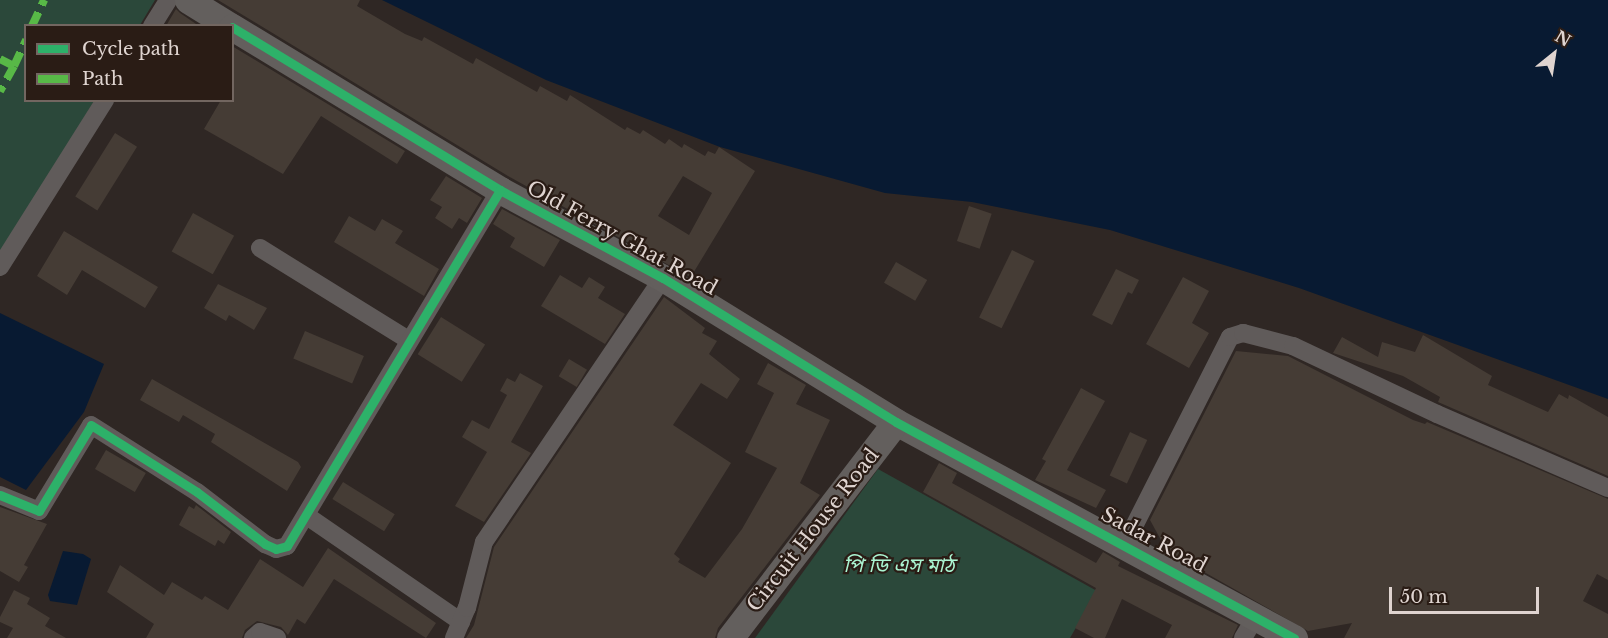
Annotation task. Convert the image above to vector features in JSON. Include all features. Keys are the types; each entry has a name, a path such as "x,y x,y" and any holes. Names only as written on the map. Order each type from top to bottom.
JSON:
{"street":[{"path":"153,24 168,0"},
{"name":"Old Ferry Ghat Road","path":"188,0 228,24"},
{"name":"Old Ferry Ghat Road","path":"234,28 500,190 663,278 896,422 996,477"},
{"path":"0,267 104,102"},
{"path":"0,495 39,511 91,425 181,481 265,544 276,549 286,546 307,516 407,339 500,190"},
{"path":"260,248 407,339"},
{"path":"307,516 457,630 484,542 663,278"},
{"path":"1125,544 1230,337 1243,333 1293,346 1437,414 1608,488"},
{"name":"Circuit House Road","path":"730,638 896,422"},
{"name":"Sadar Road","path":"996,477 1125,544 1250,627 1294,638"},
{"path":"253,638 260,632 277,638"}],"green space":[{"path":"0,0 155,0 141,24 24,24 24,102 93,102 0,259"},
{"name":"পি ডি এস মাঠ","path":"878,469 1097,591 1070,638 755,638"}],"water":[{"path":"382,0 1608,0 1608,399 1299,288 1110,230 972,202 885,193 720,147 546,80"},
{"path":"0,313 104,364 84,412 26,490 0,477"},
{"path":"63,551 83,554 91,559 77,605 50,601 48,595"}],"building":[{"path":"218,0 360,0 357,6 405,34 422,41 424,37 473,64 476,58 537,92 540,86 567,101 570,95 625,130 627,127 640,134 643,130 665,144 669,139 682,148 684,144 705,156 708,151 715,154 719,147 755,171 692,275 703,284 508,176","holes":["683,176 712,193 689,235 658,216"]},
{"path":"176,9 196,24 167,24"},
{"path":"234,47 405,151 397,164 321,116 283,174 204,129 220,102 234,102"},
{"path":"115,133 137,147 97,210 75,197"},
{"path":"446,176 482,198 467,223 459,218 452,229 435,218 442,207 430,200"},
{"path":"969,206 992,214 980,249 957,241"},
{"path":"502,209 560,240 544,267 510,247 515,238 493,224"},
{"path":"193,213 234,236 213,274 172,251"},
{"path":"349,216 375,231 382,219 403,231 395,243 439,269 424,296 334,242"},
{"path":"64,231 158,287 145,308 82,270 67,295 37,276"},
{"path":"1012,250 1034,261 1002,328 979,317"},
{"path":"896,262 927,280 915,301 884,283"},
{"path":"1116,269 1139,280 1132,294 1128,292 1112,325 1092,315"},
{"path":"560,275 582,288 589,277 605,287 598,298 625,314 605,344 541,306"},
{"path":"1183,277 1209,291 1192,323 1209,333 1189,368 1146,344"},
{"path":"218,284 267,308 254,330 229,315 226,321 204,308"},
{"path":"664,297 705,328 702,333 717,341 709,354 740,379 727,399 701,383 673,425 731,463 674,554 680,559 678,562 705,578 742,529 777,468 745,452 774,393 757,384 768,363 806,385 796,404 830,420 800,483 820,495 718,628 715,638 466,638 474,625 494,547"},
{"path":"441,317 485,345 462,382 418,354"},
{"path":"305,331 364,356 352,384 293,359"},
{"path":"1423,335 1492,376 1488,385 1548,412 1559,394 1568,399 1569,395 1608,417 1608,476 1438,402 1440,397 1403,376 1333,353 1342,337 1378,357 1382,342 1415,352"},
{"path":"1236,351 1288,356 1413,420 1425,424 1427,422 1608,499 1608,580 1597,574 1583,601 1608,614 1608,638 1344,638 1352,623 1308,631 1167,551 1150,520"},
{"path":"569,359 587,370 577,387 559,376"},
{"path":"520,373 543,386 511,442 531,453 484,522 455,506 487,452 462,437 472,420 489,429 507,395 500,391 507,378 515,382"},
{"path":"152,379 298,462 301,467 287,491 211,442 215,434 183,415 179,422 140,400"},
{"path":"1081,388 1105,401 1067,470 1106,490 1096,508 1035,480 1046,461 1042,459"},
{"path":"1130,432 1147,440 1127,484 1110,476"},
{"path":"106,450 146,473 135,492 95,469"},
{"path":"939,463 957,473 952,483 1096,563 1103,552 1120,562 1118,566 1238,625 1232,638 1165,638 1172,625 1122,599 1105,638 1094,638 1075,628 1096,588 923,492"},
{"path":"343,482 395,514 384,531 332,499"},
{"path":"196,505 231,532 224,544 218,540 215,546 179,525 189,506 194,509"},
{"path":"0,507 47,524 24,565 28,567 19,582 0,571"},
{"path":"328,548 436,623 426,638 334,579 305,624 297,619 288,635 281,627 257,621 245,630 242,638 146,638 154,624 107,592 120,565 164,595 172,582 202,600 205,596 228,610 260,559 303,587"},
{"path":"14,590 30,598 27,604 50,618 45,626 66,638 7,638 13,628 0,622 0,617"}],"marked path":[{"path":"33,24 44,0"},
{"path":"14,66 24,44"},
{"path":"0,59 14,66 0,91"}],"cycle path":[{"path":"234,28 500,190 663,278 896,422 1294,638"},
{"path":"0,495 39,511 91,425 197,492 265,544 276,549 287,546 500,190"}]}
